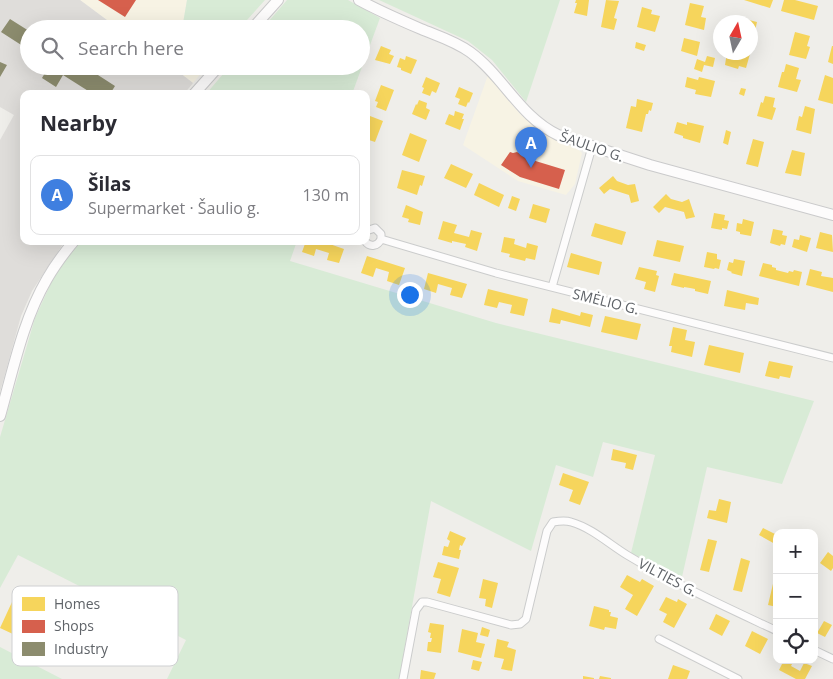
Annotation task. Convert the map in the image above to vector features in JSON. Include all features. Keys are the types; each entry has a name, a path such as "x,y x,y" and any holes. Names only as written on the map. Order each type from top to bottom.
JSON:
{"street":[{"path":"260,20 278,0"},
{"name":"ŠAULIO G.","path":"359,0 395,18 454,42 468,51 494,73 531,118 545,129 592,147 660,168 833,214"},
{"path":"198,90 211,75"},
{"path":"552,287 592,147"},
{"path":"369,245 377,245 381,239 379,230 375,228 370,229"},
{"name":"SMĖLIO G.","path":"381,239 496,274 833,358"},
{"path":"0,416 18,351 36,300 59,260 71,245"},
{"name":"VILTIES G.","path":"403,679 416,610 422,602 511,625 520,624 526,619 547,532 553,522 561,520 571,521 590,530 627,555 699,594 773,629"},
{"path":"659,639 738,679"},
{"path":"818,652 833,659"}],"shaded area":[{"path":"0,0 80,0 107,20 20,20 20,75 183,75 193,83 187,90 20,90 20,245 62,245 32,291 21,316 0,392 0,140 14,115 0,107"},
{"path":"80,0 187,0 184,20 107,20"},
{"path":"183,75 200,75 193,83"},
{"path":"488,75 519,113 536,128 577,148 582,153 575,184 566,195 518,181 463,145"}],"green space":[{"path":"187,0 265,0 247,20 184,20"},
{"path":"287,0 348,0 380,18 370,45 370,20 270,20"},
{"path":"379,0 560,0 526,102 492,60 468,41"},
{"path":"222,75 359,75 353,90 209,90"},
{"path":"76,245 296,245 290,261 496,323 814,401 782,484 707,467 682,577 631,553 655,455 603,442 593,477 556,465 531,551 431,501 399,679 167,679 173,666 178,666 178,656 186,640 178,636 178,586 79,586 18,555 0,588 0,437 35,318 51,283 67,255"},
{"path":"0,647 12,653 12,666 37,666 62,679 0,679"}],"building: Homes":[{"path":"576,0 589,0 587,16 574,13"},
{"path":"606,0 619,1 614,18 617,19 614,30 601,27"},
{"path":"744,0 773,0 770,8"},
{"path":"784,0 795,0 818,6 814,20 781,11"},
{"path":"690,3 704,6 701,17 706,18 704,30 685,25"},
{"path":"642,7 652,10 651,14 660,16 655,32 637,27"},
{"path":"795,32 810,36 807,46 810,47 806,59 789,55"},
{"path":"684,38 700,42 697,56 681,51"},
{"path":"636,42 646,45 644,51 635,48"},
{"path":"381,46 391,50 389,54 394,56 390,64 375,60"},
{"path":"833,46 833,64 828,62"},
{"path":"406,56 417,60 411,74 397,67 400,58 405,60"},
{"path":"707,56 715,60 713,67 704,65 702,72 694,69 697,59 705,62"},
{"path":"726,60 748,60 746,68 739,66 738,69 725,65"},
{"path":"786,64 799,68 796,79 801,80 797,92 778,87"},
{"path":"825,75 833,78 833,104 818,100"},
{"path":"426,77 440,83 436,93 432,91 430,96 422,93"},
{"path":"687,77 698,80 699,77 715,81 711,97 695,94 696,90 685,87"},
{"path":"381,85 394,90 386,111 376,107 378,102 375,101"},
{"path":"459,87 473,93 466,107 458,104 460,99 455,97"},
{"path":"741,88 746,89 744,96 739,94"},
{"path":"765,96 775,98 773,107 776,108 772,120 757,116"},
{"path":"637,99 653,103 651,111 649,110 648,114 646,114 642,132 626,128 631,106 636,107"},
{"path":"419,100 427,103 426,108 430,110 426,120 412,114"},
{"path":"805,106 815,109 811,134 796,130 799,116 802,117"},
{"path":"455,111 464,114 460,130 445,124 449,114 454,116"},
{"path":"370,116 383,121 375,142 370,140"},
{"path":"677,122 687,125 687,122 704,126 700,143 674,133"},
{"path":"726,130 731,132 728,145 723,143"},
{"path":"410,133 427,140 419,162 402,155"},
{"path":"753,139 764,142 758,167 746,164"},
{"path":"792,150 805,153 801,176 785,173"},
{"path":"451,164 473,174 466,188 444,178"},
{"path":"402,170 425,176 417,195 397,188"},
{"path":"613,176 617,181 628,185 635,184 639,201 631,203 629,195 610,189 604,194 599,188"},
{"path":"479,183 504,195 499,207 474,195"},
{"path":"666,194 671,199 682,202 689,199 695,217 686,219 684,212 665,207 659,213 653,207"},
{"path":"512,196 520,199 516,211 508,208"},
{"path":"533,204 550,209 546,223 529,218"},
{"path":"406,205 423,212 420,225 408,222 409,219 402,217"},
{"path":"714,213 725,215 724,220 729,221 727,229 711,228"},
{"path":"743,219 754,222 751,236 740,234 740,232 736,231 737,223 742,224"},
{"path":"443,221 457,225 454,233 469,237 471,230 482,233 477,251 465,247 466,244 438,239"},
{"path":"595,223 626,232 622,245 591,236"},
{"path":"773,229 783,231 782,235 787,236 785,245 781,244 780,246 770,243"},
{"path":"820,232 832,235 833,252 816,248"},
{"path":"800,235 811,238 807,252 792,247 794,239 799,240"},
{"path":"504,237 515,239 514,244 526,248 527,243 538,246 535,260 526,258 525,261 509,257 510,254 501,252"},
{"path":"657,240 684,246 680,262 653,256"},
{"path":"305,245 332,245 344,249 339,263 327,260 329,253 316,249 314,256 302,252"},
{"path":"707,252 717,254 717,259 721,260 719,269 704,267"},
{"path":"571,253 602,262 599,275 567,267"},
{"path":"367,256 405,268 399,285 387,281 389,272 376,268 373,277 361,273"},
{"path":"734,259 745,261 742,276 727,270 729,262 733,263"},
{"path":"763,263 772,265 776,270 788,273 794,270 802,272 799,286 759,276"},
{"path":"639,267 657,271 656,275 659,276 655,292 644,289 646,282 635,279"},
{"path":"810,269 822,272 821,276 833,278 833,292 806,285"},
{"path":"428,273 467,284 462,298 450,295 452,288 438,284 436,293 424,289"},
{"path":"674,273 711,281 708,294 695,291 695,289 671,285"},
{"path":"488,289 528,299 524,316 510,313 512,305 499,302 497,308 484,305"},
{"path":"727,290 759,298 758,305 746,303 745,310 724,306"},
{"path":"552,308 580,316 581,312 593,315 590,327 561,320 560,324 549,322"},
{"path":"605,316 641,324 637,340 601,332"},
{"path":"673,327 687,330 685,340 695,342 692,357 671,352 672,346 669,346"},
{"path":"709,345 744,353 740,373 704,365"},
{"path":"769,361 793,366 790,378 780,376 779,379 765,376"},
{"path":"613,449 637,455 633,470 625,468 626,463 611,460"},
{"path":"563,473 589,482 580,505 569,501 573,490 559,485"},
{"path":"719,499 731,502 727,523 707,518 709,510 716,511"},
{"path":"763,528 773,533 773,543 759,535"},
{"path":"450,531 466,538 462,546 460,545 459,559 442,555 444,546 448,547 450,541 447,539"},
{"path":"708,539 717,541 709,572 700,570"},
{"path":"828,552 833,556 833,568 831,571 820,563"},
{"path":"741,558 750,561 742,592 733,590"},
{"path":"438,562 459,568 450,597 437,593 441,579 433,577"},
{"path":"627,575 640,582 642,579 654,586 637,616 625,609 633,595 620,587"},
{"path":"483,579 498,583 492,608 485,606 486,599 479,598"},
{"path":"773,584 773,606 768,605"},
{"path":"666,597 677,602 678,599 687,604 674,628 663,622 667,614 659,610"},
{"path":"12,602 12,634 0,628"},
{"path":"594,606 609,610 611,612 610,616 618,618 616,629 605,627 604,630 589,626"},
{"path":"716,614 730,621 722,636 709,629"},
{"path":"824,621 832,625 825,637 818,634"},
{"path":"430,623 444,625 441,653 427,651 428,642 431,642 432,638 430,638 431,633 428,632"},
{"path":"482,627 490,630 488,637 480,635"},
{"path":"462,629 478,633 476,642 485,644 481,658 458,652"},
{"path":"752,631 768,639 760,654 745,646"},
{"path":"497,639 509,642 507,647 516,650 512,671 501,669 504,659 494,657"},
{"path":"473,660 482,662 479,671 471,669"},
{"path":"782,664 792,664 791,666 800,671 804,664 812,666 805,679 796,679 779,670"},
{"path":"673,665 690,671 687,679 668,679"},
{"path":"421,670 436,673 434,679 420,679"},
{"path":"583,676 594,678 594,679 583,679"},
{"path":"600,676 611,678 611,679 599,679"}],"building: Shops":[{"path":"98,0 136,0 125,17"},
{"path":"510,152 517,152 529,159 565,170 559,189 520,177 501,165"}],"building: Industry":[{"path":"10,19 20,25 20,44 1,32"},
{"path":"0,62 7,65 0,77"},
{"path":"44,75 63,75 56,87 42,78"},
{"path":"63,75 98,75 115,86 112,90 87,90"}],"place":[{"name":"Šilas","path":"531,168"}]}
